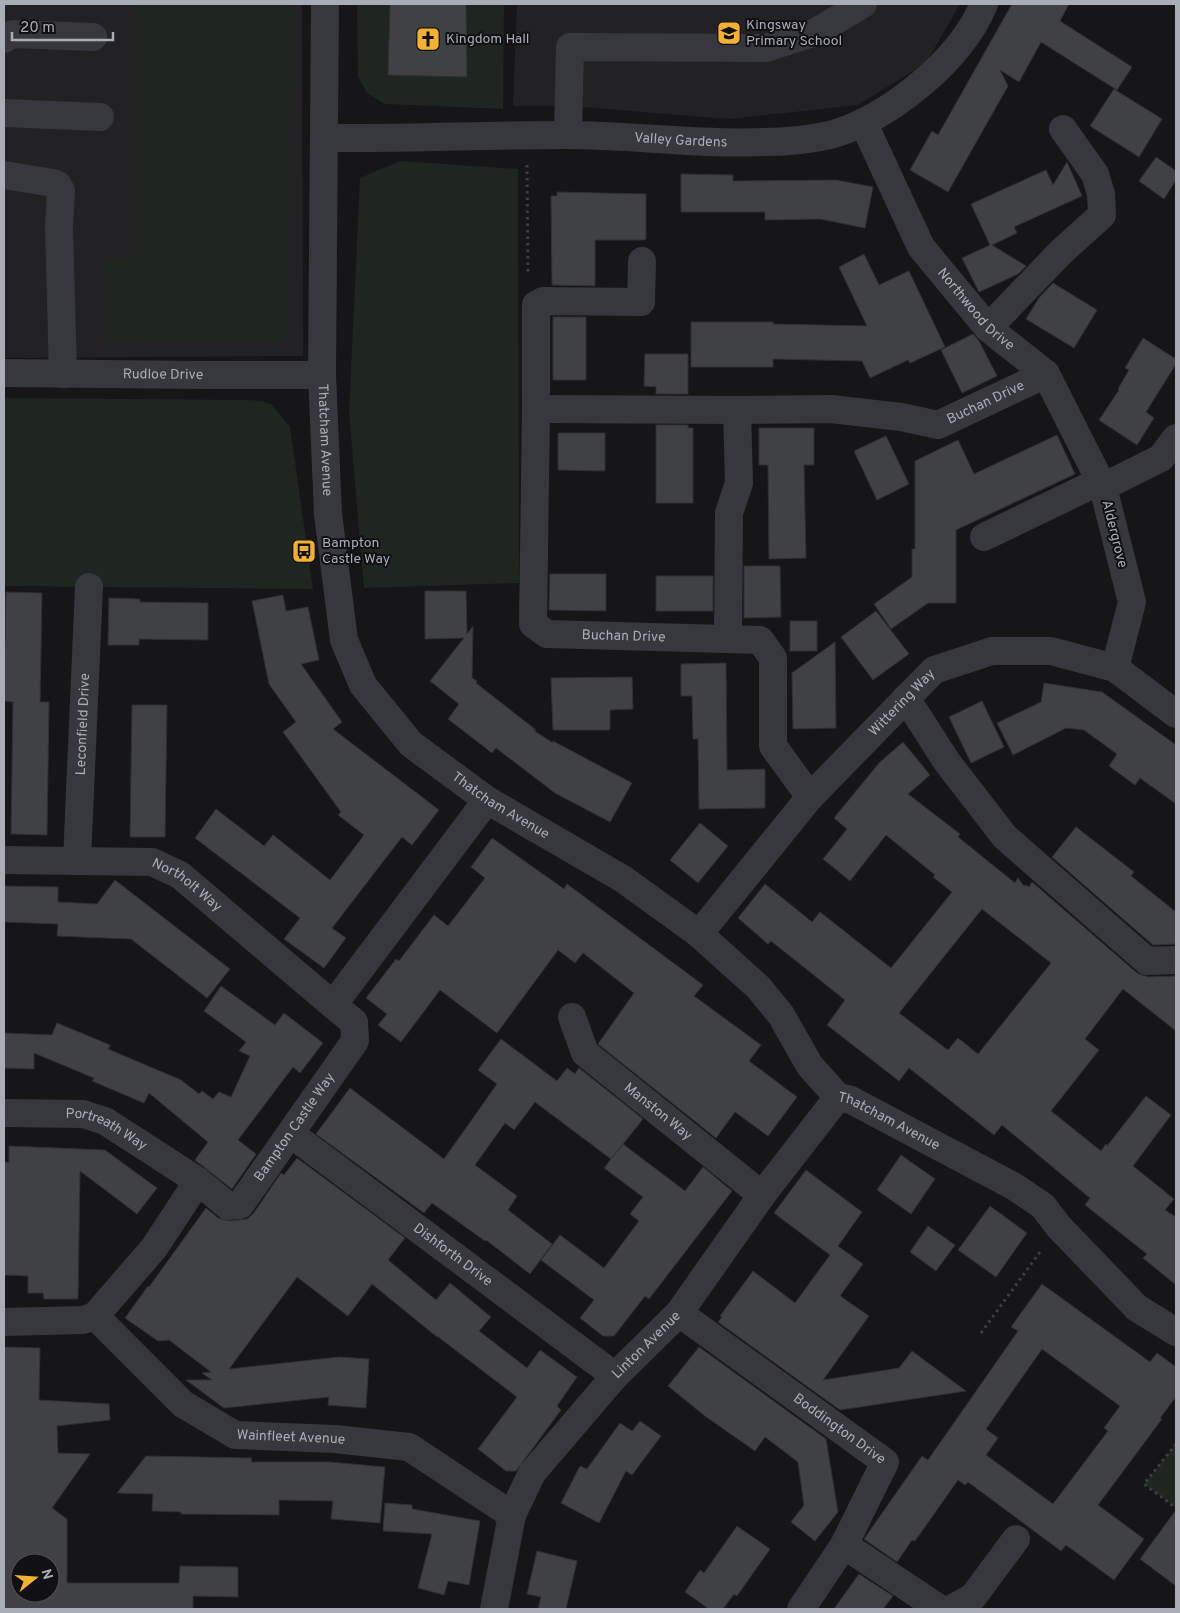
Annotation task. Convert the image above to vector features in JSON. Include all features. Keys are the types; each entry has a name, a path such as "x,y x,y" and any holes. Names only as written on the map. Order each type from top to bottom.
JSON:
{"street":[{"name":"Thatcham Avenue","path":"325,4 322,374 328,514 344,640 363,684 411,744 487,800 623,879 699,934 758,987 781,1015 810,1066 838,1097 851,1100 1016,1187 1043,1206 1059,1227 1138,1308 1176,1332"},
{"path":"568,135 570,47 766,48 816,32 863,4"},
{"name":"Valley Gardens","path":"325,138 401,139 568,135 736,143 794,141 831,134 863,122 916,89 951,55 969,31 984,4"},
{"path":"4,39 13,34 93,37"},
{"path":"4,113 100,117"},
{"name":"Northwood Drive","path":"863,122 921,247 988,328 1046,374 1101,484"},
{"path":"988,328 1061,252 1102,215 1101,194 1095,174 1063,130"},
{"path":"4,175 53,183 58,185 61,191 59,227 63,374"},
{"path":"536,305 543,301 641,302 642,262"},
{"name":"Buchan Drive","path":"536,305 533,624 547,634 760,640 774,658 773,746 810,797"},
{"name":"Rudloe Drive","path":"4,373 322,374"},
{"name":"Buchan Drive","path":"536,409 737,410 831,408 938,425 1046,374"},
{"path":"728,639 729,513 739,483 737,410"},
{"name":"Aldergrove","path":"1115,668 1132,602 1101,484 1162,458 1176,438"},
{"path":"984,537 1101,484"},
{"name":"Leconfield Drive","path":"77,860 89,587"},
{"name":"Wittering Way","path":"699,934 810,797 934,670 992,651 1051,651 1115,668 1176,714"},
{"path":"906,698 947,762 1005,837 1147,961 1176,960"},
{"path":"333,1005 487,800"},
{"name":"Northolt Way","path":"4,860 152,862 180,875 333,1005"},
{"name":"Bampton Castle Way","path":"198,1181 228,1206 240,1205 355,1041 354,1022 333,1005"},
{"name":"Manston Way","path":"572,1017 585,1054 762,1196"},
{"name":"Linton Avenue","path":"494,1609 512,1515 532,1473 615,1376 679,1313 762,1196 838,1097"},
{"name":"Portreath Way","path":"4,1113 83,1114 105,1121 198,1181"},
{"name":"Dishforth Drive","path":"291,1134 615,1376"},
{"path":"4,1322 82,1320 95,1316 154,1248 198,1181"},
{"name":"Boddington Drive","path":"679,1313 885,1462 844,1545 801,1609"},
{"name":"Wainfleet Avenue","path":"95,1316 183,1404 235,1435 335,1439 409,1447 512,1515"},
{"path":"952,1609 973,1597 1016,1539"},
{"path":"844,1545 940,1609"}],"path":[{"path":"527,136 528,300 536,305"},
{"path":"981,1333 1059,1227"},
{"path":"1176,1444 1144,1484 1176,1508"}],"shaded area":[{"path":"4,4 302,4 303,356 4,358"},
{"path":"134,4 292,5 287,333 277,341 107,342 107,259 133,258"},
{"path":"357,4 504,4 503,109 385,104 367,93 358,76"},
{"name":"Kingsway Primary School","path":"517,4 960,4 926,63 858,105 730,119 569,106 513,106"},
{"path":"400,161 518,169 519,583 364,588 349,413 360,178"},
{"path":"4,398 248,400 262,401 272,405 290,427 313,589 4,586"},
{"path":"1176,1444 1176,1508 1144,1484"}],"building":[{"name":"Kingdom Hall","path":"390,4 466,4 467,77 388,75"},
{"path":"1012,4 1069,4 1060,21 1132,67 1117,90 1041,42 1019,82 1000,70 1008,86 948,192 910,170 932,131 938,135"},
{"path":"1114,89 1162,119 1139,157 1090,126"},
{"path":"1156,157 1176,171 1176,180 1164,199 1139,181"},
{"path":"1067,162 1082,196 1014,227 1017,233 992,245 1026,266 1018,274 979,292 962,258 990,245 971,204 1046,170 1053,185"},
{"path":"681,174 733,175 733,181 836,180 873,187 865,228 820,219 765,220 765,212 681,212"},
{"path":"557,192 646,194 646,239 595,240 595,286 552,285 551,196 557,196"},
{"path":"864,254 879,285 909,271 945,347 910,363 908,360 870,378 862,361 773,359 773,367 691,367 691,322 773,322 773,324 867,326 839,267"},
{"path":"1053,283 1097,310 1074,348 1026,319 1039,298"},
{"path":"553,317 586,317 586,380 553,380"},
{"path":"973,334 979,341 997,376 962,393 941,350"},
{"path":"1143,338 1176,359 1176,364 1146,412 1154,418 1137,445 1099,420 1119,390 1129,370 1125,368"},
{"path":"645,354 688,354 688,394 656,394 656,387 644,386"},
{"path":"656,425 688,425 688,428 693,428 693,503 656,503"},
{"path":"759,428 814,428 814,465 804,465 806,558 769,559 768,465 759,465"},
{"path":"558,433 605,433 605,471 558,470"},
{"path":"1057,435 1075,474 956,530 956,603 928,603 891,629 874,604 912,577 912,549 915,549 915,461 958,440 974,474"},
{"path":"886,436 909,484 877,500 854,451"},
{"path":"744,566 780,566 781,617 744,618"},
{"path":"550,574 606,574 606,611 549,610"},
{"path":"656,576 713,576 713,611 656,611"},
{"path":"425,591 466,591 467,634 473,626 472,678 477,681 476,683 536,730 533,730 553,743 553,741 632,783 610,822 555,793 496,748 492,753 448,719 459,704 430,681 464,638 425,639"},
{"path":"6,592 42,593 40,702 49,702 47,835 11,834 13,702 4,701"},
{"path":"283,595 286,611 308,607 319,660 301,664 342,722 333,729 439,810 412,845 402,837 332,928 346,938 324,968 284,939 300,918 195,838 216,809 264,846 273,835 330,880 364,835 338,815 341,812 283,732 296,722 269,684 252,601"},
{"path":"109,598 140,599 140,602 208,603 208,640 139,639 139,645 108,645"},
{"path":"876,611 909,654 873,680 841,637"},
{"path":"790,621 817,621 817,651 790,651"},
{"path":"835,642 836,728 793,729 792,673"},
{"path":"726,663 727,770 765,769 765,808 699,809 698,739 693,739 692,696 681,696 681,664"},
{"path":"632,677 633,709 610,710 610,730 553,730 551,678"},
{"path":"1044,683 1102,692 1176,745 1176,804 1140,778 1135,785 1109,766 1117,754 1084,730 1066,728 1013,755 997,723 1041,702"},
{"path":"982,701 1004,747 971,763 949,717"},
{"path":"132,705 167,705 165,837 130,837"},
{"path":"903,742 930,775 908,794 960,834 958,837 1015,883 1018,878 1024,886 1029,887 1032,882 1137,973 1148,977 1176,976 1176,1031 1123,989 1085,1039 1099,1050 1051,1111 1101,1151 1146,1096 1171,1115 1133,1166 1174,1199 1165,1210 1176,1217 1176,1285 1143,1258 1147,1254 1085,1205 1090,1198 1002,1125 994,1135 909,1068 899,1081 827,1025 845,1000 771,941 768,944 738,918 765,884 812,922 820,912 891,968 952,892 933,877 935,875 886,835 850,881 823,859 847,829 834,818 879,763","holes":["982,909 1051,963 978,1054 958,1038 948,1050 899,1013"]},
{"path":"700,823 728,846 698,883 670,860"},
{"path":"1076,827 1134,872 1131,876 1176,912 1176,944 1153,945 1052,857"},
{"path":"492,838 564,889 567,884 703,985 694,996 761,1045 749,1061 797,1097 768,1136 735,1112 716,1138 598,1044 634,993 583,953 575,963 558,950 497,1033 440,990 401,1042 378,1025 387,1014 366,998 396,959 399,961 434,915 448,926 485,878 471,867"},
{"path":"115,880 230,969 207,998 131,939 57,936 58,924 4,922 4,886 58,887 58,902 97,904"},
{"path":"221,986 275,1025 284,1013 323,1043 300,1073 293,1067 238,1140 256,1154 232,1189 195,1160 208,1142 149,1093 144,1103 92,1081 94,1078 34,1053 34,1069 4,1068 4,1033 52,1035 57,1023 110,1045 108,1049 181,1080 199,1094 202,1091 213,1099 219,1092 231,1097 250,1056 239,1051 246,1042 204,1011"},
{"path":"501,1039 557,1081 567,1068 575,1074 579,1068 643,1119 611,1159 535,1102 514,1130 505,1123 475,1165 517,1196 508,1210 552,1244 530,1274 486,1240 432,1203 424,1213 316,1134 350,1088 444,1159 497,1084 478,1070"},
{"path":"623,1144 685,1191 703,1167 732,1191 649,1299 645,1296 614,1336 603,1336 580,1318 594,1300 541,1260 560,1235 604,1268 639,1221 630,1214 643,1197 604,1168"},
{"path":"9,1146 105,1150 157,1188 137,1214 80,1171 78,1299 44,1299 43,1293 28,1293 28,1276 4,1275 4,1162 9,1162"},
{"path":"901,1155 935,1179 911,1214 877,1190"},
{"path":"297,1158 405,1238 388,1260 436,1300 450,1283 491,1317 479,1331 527,1368 540,1350 577,1377 557,1406 561,1410 516,1471 506,1471 478,1449 517,1397 437,1337 372,1284 348,1316 297,1277 229,1369 339,1357 369,1359 366,1408 328,1405 329,1397 224,1408 186,1380 212,1380 202,1373 211,1372 169,1340 158,1341 125,1318 206,1208 218,1218 229,1221 247,1219 253,1214 281,1173 284,1175"},
{"path":"806,1170 862,1212 838,1246 863,1264 840,1296 869,1316 823,1380 899,1368 912,1351 966,1391 840,1410 718,1322 722,1317 720,1316 753,1271 795,1303 830,1255 774,1213"},
{"path":"990,1206 1027,1233 996,1277 958,1250"},
{"path":"928,1226 955,1245 936,1271 910,1252"},
{"path":"1042,1284 1150,1362 1157,1353 1176,1367 1176,1397 1160,1418 1162,1419 1098,1505 1144,1539 1114,1580 1066,1545 1061,1551 968,1482 965,1485 958,1480 915,1541 912,1540 897,1562 864,1539 922,1456 928,1460 1018,1331 1011,1327","holes":["1042,1349 1120,1406 1104,1428 1108,1431 1053,1504 986,1455 998,1438 986,1429"]},
{"path":"4,1347 40,1348 39,1400 109,1404 110,1420 57,1426 58,1453 90,1454 52,1508 67,1519 67,1583 179,1583 180,1566 238,1567 238,1597 193,1596 193,1609 4,1609"},
{"path":"699,1347 826,1439 838,1512 815,1541 791,1522 804,1505 798,1462 765,1437 755,1451 705,1416 668,1386"},
{"path":"640,1421 661,1436 632,1475 626,1471 599,1523 561,1503 580,1466 587,1469 620,1423 632,1431"},
{"path":"146,1456 252,1458 251,1462 330,1462 385,1467 380,1523 331,1519 333,1501 279,1500 279,1515 181,1514 181,1512 152,1511 153,1494 117,1493"},
{"path":"385,1503 412,1505 412,1509 480,1521 469,1585 448,1581 444,1595 418,1588 432,1534 383,1531"},
{"path":"1176,1510 1176,1586 1140,1559"},
{"path":"737,1526 770,1549 737,1596 734,1594 723,1609 709,1609 685,1592 700,1570 704,1573"},
{"path":"537,1551 577,1561 566,1609 538,1609 541,1597 527,1594"},
{"path":"859,1574 893,1596 883,1609 834,1609"}],"place":[{"name":"Kingsway Primary School","path":"729,33"},
{"name":"Kingdom Hall","path":"428,39"},
{"name":"Bampton Castle Way","path":"304,551"}]}
